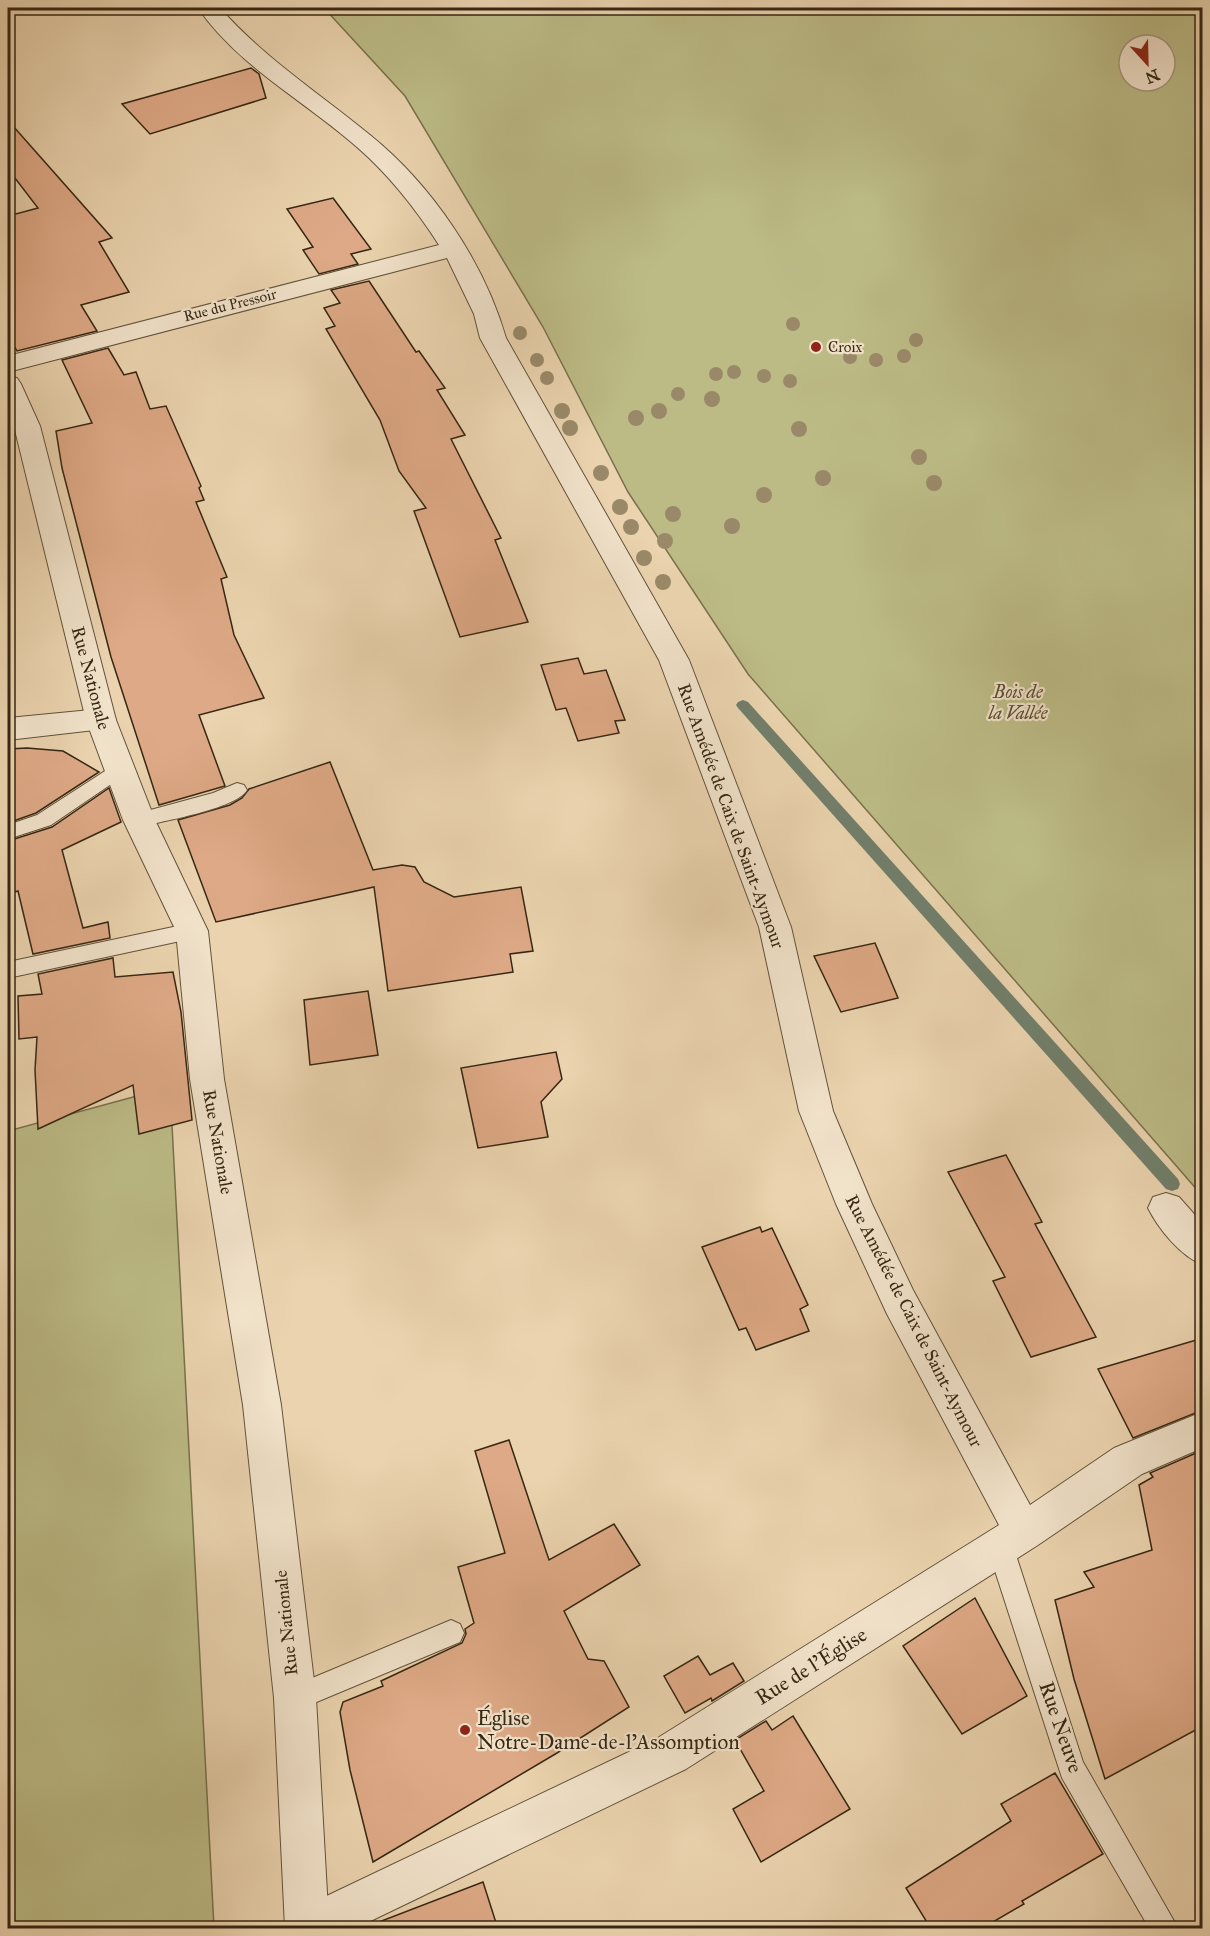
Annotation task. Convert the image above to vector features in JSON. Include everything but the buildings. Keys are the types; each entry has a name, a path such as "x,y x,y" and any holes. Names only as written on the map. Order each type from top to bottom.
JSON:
{"street":[{"name":"Rue Amédée de Caix de Saint-Aymour","path":"209,8 249,54 364,141 391,166 454,249 490,320 493,338 674,660 775,927 816,1111 854,1204 1012,1539"},
{"name":"Rue du Pressoir","path":"8,364 454,249"},
{"name":"Rue Nationale","path":"8,384 27,426 100,720 139,820 192,931 207,1079 262,1405 295,1698 308,1929"},
{"path":"8,729 100,720"},
{"path":"1166,1208 1203,1248"},
{"name":"Rue de l'Église","path":"308,1929 671,1754 1012,1539 1128,1461 1203,1430"}],"lane":[{"path":"8,832 44,820 119,769"},
{"path":"139,820 219,799 237,790"},
{"path":"8,970 192,931"},
{"name":"Rue Neuve","path":"1012,1539 1072,1768 1164,1929"},
{"path":"295,1698 451,1633"}],"green space":[{"name":"Bois de la Vallée","path":"324,8 1202,8 1202,1190 1199,1192 748,674 628,492 543,327 405,96"},
{"path":"170,1087 214,1928 8,1928 8,1131"}],"waterway":[{"path":"743,705 1172,1184"}],"place":[{"name":"Croix","path":"816,347"},
{"name":"Église Notre-Dame-de-l'Assomption","path":"465,1730"}]}
